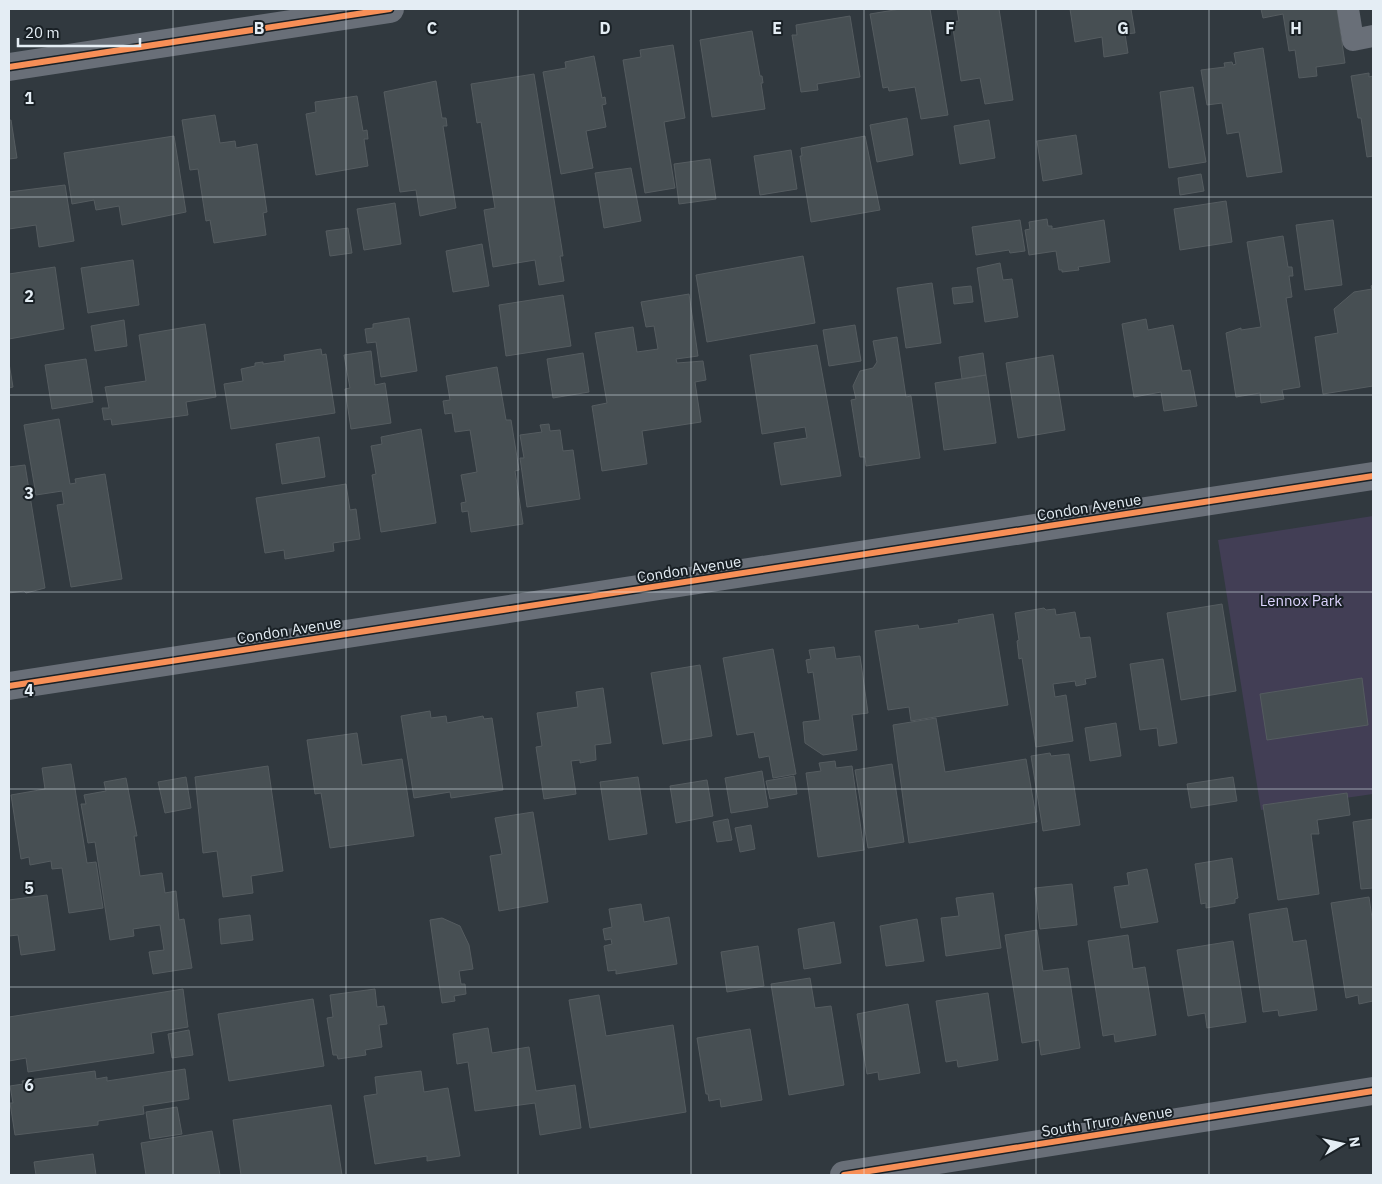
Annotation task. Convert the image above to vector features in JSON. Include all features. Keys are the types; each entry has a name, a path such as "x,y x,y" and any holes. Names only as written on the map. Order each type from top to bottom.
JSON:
{"street":[{"path":"9,67 390,9"},
{"name":"Condon Avenue","path":"9,686 1373,476"},
{"name":"South Truro Avenue","path":"844,1175 1373,1091"}],"lane":[{"path":"1348,9 1353,40 1373,36"}],"green space":[{"name":"Lennox Park","path":"1373,516 1373,794 1261,810 1218,540"}],"building":[{"path":"900,9 930,9 948,115 921,119 915,87 889,91 888,87 883,88 870,14"},
{"path":"957,9 999,9 1013,100 985,104 980,78 961,81 952,22 959,21"},
{"path":"1070,9 1131,9 1135,33 1125,34 1128,53 1104,57 1102,37 1075,42"},
{"path":"1261,9 1337,9 1345,63 1316,67 1317,76 1299,78 1295,50 1289,51 1283,14 1263,18"},
{"path":"850,16 860,77 817,84 818,90 801,92 792,35 797,35 796,25"},
{"path":"752,31 760,76 762,76 763,83 761,83 765,109 712,117 700,40"},
{"path":"673,45 685,118 664,122 675,188 645,193 623,60 641,57 640,50"},
{"path":"1263,48 1282,172 1247,177 1239,132 1227,134 1222,103 1207,105 1201,70 1225,67 1224,63 1232,62 1233,65 1236,64 1234,53"},
{"path":"594,56 602,98 605,97 606,104 602,105 606,127 586,131 593,168 561,174 543,72 566,68 565,62"},
{"path":"1369,73 1369,77 1373,76 1373,156 1367,157 1361,118 1358,118 1351,76"},
{"path":"534,74 563,256 560,256 564,281 539,285 535,260 493,267 484,210 495,208 481,122 477,123 471,84"},
{"path":"436,81 442,118 446,118 447,126 443,126 456,208 420,216 416,190 400,192 384,92"},
{"path":"1193,87 1206,162 1169,168 1160,92"},
{"path":"357,96 363,131 367,130 368,139 364,139 368,166 316,175 306,114 316,112 315,102"},
{"path":"215,115 220,143 235,141 236,148 257,144 267,212 263,213 266,235 214,243 210,220 206,221 198,169 190,170 182,120"},
{"path":"907,118 913,155 877,162 870,125"},
{"path":"9,120 11,120 17,158 9,159"},
{"path":"989,120 995,158 960,164 954,126"},
{"path":"1076,135 1082,174 1043,181 1037,141"},
{"path":"174,136 186,212 122,225 119,206 96,210 94,200 72,204 64,153"},
{"path":"865,136 880,210 811,222 800,156 802,156 801,148"},
{"path":"791,150 797,189 760,195 754,156"},
{"path":"710,159 716,199 679,204 674,164"},
{"path":"631,168 641,221 604,228 595,173"},
{"path":"1201,174 1204,191 1180,195 1178,178"},
{"path":"65,185 74,241 39,247 36,225 9,229 9,192"},
{"path":"1226,201 1232,242 1180,250 1174,209"},
{"path":"395,203 401,244 364,250 357,209"},
{"path":"1047,219 1048,226 1052,226 1052,229 1104,220 1110,262 1078,267 1079,270 1062,272 1062,270 1059,270 1056,251 1029,255 1025,230 1030,229 1029,222"},
{"path":"1020,220 1025,251 1010,253 1009,250 976,255 972,227"},
{"path":"1333,220 1342,285 1305,290 1296,225"},
{"path":"348,228 352,253 330,256 326,231"},
{"path":"1283,236 1288,267 1292,267 1293,276 1289,276 1292,297 1286,298 1300,387 1282,390 1284,399 1261,403 1260,393 1236,397 1226,333 1241,328 1241,330 1261,327 1247,242"},
{"path":"482,244 489,286 453,292 446,251"},
{"path":"803,256 815,323 707,342 696,275"},
{"path":"133,260 139,305 88,313 81,268"},
{"path":"1000,263 1003,280 1012,279 1018,317 985,322 977,268"},
{"path":"55,267 64,329 9,339 9,274"},
{"path":"932,283 941,343 906,348 897,288"},
{"path":"1373,285 1373,386 1323,394 1315,337 1338,333 1334,309 1354,292 1372,289 1371,286"},
{"path":"971,286 973,302 954,304 952,288"},
{"path":"689,294 698,356 676,359 677,363 703,361 706,380 695,382 701,422 642,431 647,464 602,471 592,406 607,403 595,333 633,327 637,352 658,349 654,326 646,327 641,302"},
{"path":"563,295 571,346 506,356 499,305"},
{"path":"409,318 417,371 381,377 376,342 367,343 365,329 373,328 373,324"},
{"path":"1146,319 1148,330 1173,325 1182,371 1190,370 1197,406 1164,411 1161,392 1134,397 1122,324"},
{"path":"124,320 127,346 95,351 91,326"},
{"path":"205,324 216,397 186,402 188,415 112,425 111,419 104,420 102,408 109,408 105,387 146,381 139,335"},
{"path":"855,325 861,361 829,366 823,330"},
{"path":"897,337 906,397 911,396 920,458 866,466 865,457 860,457 851,400 856,399 853,386 860,371 873,368 877,362 873,341"},
{"path":"817,345 841,476 781,485 774,443 807,438 805,427 762,434 750,355"},
{"path":"321,349 322,355 326,354 335,413 231,429 224,384 243,381 241,369 255,366 255,363 263,362 263,364 285,361 284,355"},
{"path":"371,351 375,385 385,383 391,423 351,429 345,389 350,388 344,355"},
{"path":"583,353 589,392 553,398 547,359"},
{"path":"983,353 986,375 962,379 959,357"},
{"path":"1053,355 1065,430 1018,438 1006,363"},
{"path":"86,359 93,402 52,409 45,365"},
{"path":"9,363 13,387 9,388"},
{"path":"497,367 506,420 511,420 519,470 515,471 523,524 471,532 468,511 462,512 461,503 466,502 461,475 477,472 470,430 455,432 452,413 445,414 443,401 450,400 446,376"},
{"path":"986,375 996,443 944,450 935,383"},
{"path":"59,419 70,484 76,483 75,479 105,474 122,579 71,587 57,505 64,504 62,491 36,495 24,425"},
{"path":"549,424 550,431 560,430 563,451 573,450 580,499 527,507 520,458 524,458 520,435 542,432 540,425"},
{"path":"421,429 436,523 381,532 372,475 376,474 371,446 382,444 381,437"},
{"path":"319,437 325,477 282,484 276,444"},
{"path":"25,465 45,588 26,593 24,591 9,593 9,467"},
{"path":"346,484 350,510 356,509 360,539 333,543 334,551 285,559 284,550 265,553 256,498"},
{"path":"1222,604 1236,691 1181,700 1167,613"},
{"path":"1044,608 1046,610 1055,609 1056,615 1075,612 1080,638 1090,637 1096,677 1085,679 1086,684 1076,686 1075,681 1053,684 1055,697 1066,695 1073,741 1036,747 1022,658 1019,659 1017,641 1019,640 1015,613"},
{"path":"993,614 1008,705 911,721 909,707 888,710 875,631 918,625 919,629 959,623 958,620"},
{"path":"834,647 836,659 860,656 868,713 852,715 857,750 823,755 805,743 803,722 820,720 813,672 808,673 806,660 811,659 809,650"},
{"path":"773,649 796,774 773,778 769,756 759,758 754,732 737,735 723,658"},
{"path":"1163,659 1177,743 1159,746 1157,728 1140,730 1130,664"},
{"path":"700,665 712,736 663,744 651,673"},
{"path":"1362,678 1368,725 1267,740 1260,694"},
{"path":"603,688 611,743 595,745 596,760 580,763 580,760 571,761 576,794 544,799 536,747 542,746 537,713 578,707 576,692"},
{"path":"430,711 431,718 446,716 447,723 483,716 484,719 492,718 503,790 451,798 450,792 414,798 401,716"},
{"path":"936,718 945,772 1026,759 1037,822 909,843 893,725"},
{"path":"1116,723 1121,756 1090,761 1085,728"},
{"path":"357,733 362,765 402,759 414,836 330,848 321,793 315,794 307,740"},
{"path":"1050,753 1051,756 1069,754 1080,825 1043,831 1031,756"},
{"path":"835,761 836,768 852,766 864,850 818,857 806,773 821,771 819,763"},
{"path":"71,764 87,863 96,862 103,908 69,913 62,868 52,869 51,861 30,865 29,857 21,859 11,795 45,789 42,768"},
{"path":"892,764 904,842 868,848 855,770"},
{"path":"268,766 283,871 251,876 253,893 223,897 217,851 203,853 195,777"},
{"path":"762,771 768,807 731,813 725,778"},
{"path":"794,776 797,794 770,799 766,781"},
{"path":"186,777 191,808 165,813 158,782"},
{"path":"638,777 647,834 609,840 600,782"},
{"path":"1233,777 1237,801 1191,808 1187,784"},
{"path":"126,778 137,836 134,836 140,876 162,873 165,893 176,891 179,920 184,919 192,968 153,974 149,952 164,950 160,925 133,929 134,936 110,940 95,842 88,843 81,804 86,804 84,795 106,791 104,782"},
{"path":"707,780 713,816 676,823 670,786"},
{"path":"1347,793 1350,815 1317,820 1319,834 1311,834 1319,894 1278,900 1263,805"},
{"path":"533,812 548,902 499,911 490,856 502,854 495,818"},
{"path":"728,819 732,840 717,842 713,822"},
{"path":"1373,819 1373,888 1361,889 1353,822"},
{"path":"751,825 755,849 740,852 735,828"},
{"path":"1232,858 1238,898 1235,899 1235,903 1206,908 1206,903 1201,904 1195,864"},
{"path":"1147,869 1158,922 1121,928 1114,887 1129,885 1127,873"},
{"path":"1072,884 1077,925 1040,929 1035,888"},
{"path":"993,893 1001,948 946,956 941,918 959,916 956,898"},
{"path":"47,895 55,950 21,955 18,935 9,936 9,900"},
{"path":"1369,897 1373,925 1373,1001 1359,1004 1358,995 1346,998 1331,903"},
{"path":"641,904 644,922 669,917 677,964 616,974 616,970 608,971 604,946 612,944 611,939 605,940 603,929 612,927 609,909"},
{"path":"1287,908 1293,942 1306,940 1317,1010 1279,1016 1278,1010 1263,1012 1249,914"},
{"path":"250,915 253,940 221,944 219,919"},
{"path":"442,918 460,926 469,945 473,969 459,971 461,984 465,984 466,994 454,996 455,1001 442,1003 430,920"},
{"path":"917,919 924,961 886,966 880,926"},
{"path":"834,922 841,963 804,969 798,929"},
{"path":"1037,930 1043,971 1068,968 1080,1048 1041,1055 1039,1040 1022,1043 1005,935"},
{"path":"1128,935 1133,969 1145,967 1156,1035 1115,1042 1114,1034 1103,1036 1088,941"},
{"path":"1233,941 1246,1022 1207,1028 1205,1013 1188,1016 1177,950"},
{"path":"758,946 764,986 727,992 721,952"},
{"path":"810,978 815,1008 831,1006 844,1085 789,1095 771,984"},
{"path":"183,989 188,1027 151,1033 154,1053 28,1072 26,1058 9,1061 9,1017"},
{"path":"375,989 377,1007 384,1006 387,1024 379,1025 382,1047 365,1050 366,1055 338,1059 337,1055 333,1055 327,1018 333,1017 330,995"},
{"path":"988,993 998,1060 958,1067 957,1060 946,1062 936,1001"},
{"path":"599,995 606,1036 673,1025 686,1112 590,1128 569,1000"},
{"path":"313,999 324,1066 229,1081 218,1014"},
{"path":"908,1004 920,1073 879,1080 878,1072 867,1074 857,1014"},
{"path":"488,1028 492,1053 529,1047 536,1091 575,1085 581,1128 540,1135 535,1103 475,1111 468,1062 457,1064 453,1034"},
{"path":"750,1029 762,1100 721,1107 720,1099 709,1101 708,1094 706,1094 697,1038"},
{"path":"189,1030 193,1055 172,1058 168,1034"},
{"path":"185,1069 189,1099 143,1106 144,1114 98,1121 98,1125 15,1135 10,1103 13,1103 10,1086 23,1084 22,1081 95,1071 96,1079 107,1077 107,1081"},
{"path":"421,1071 424,1092 448,1088 460,1156 427,1161 427,1156 375,1164 364,1096 377,1094 375,1077"},
{"path":"331,1105 342,1175 241,1175 233,1120"},
{"path":"177,1107 182,1134 150,1139 146,1112"},
{"path":"212,1131 220,1175 146,1175 141,1143"},
{"path":"93,1154 96,1175 36,1175 34,1162"}],"cycle path":[{"path":"9,67 390,9"},
{"path":"9,686 1373,476"},
{"path":"844,1175 1373,1091"}]}
